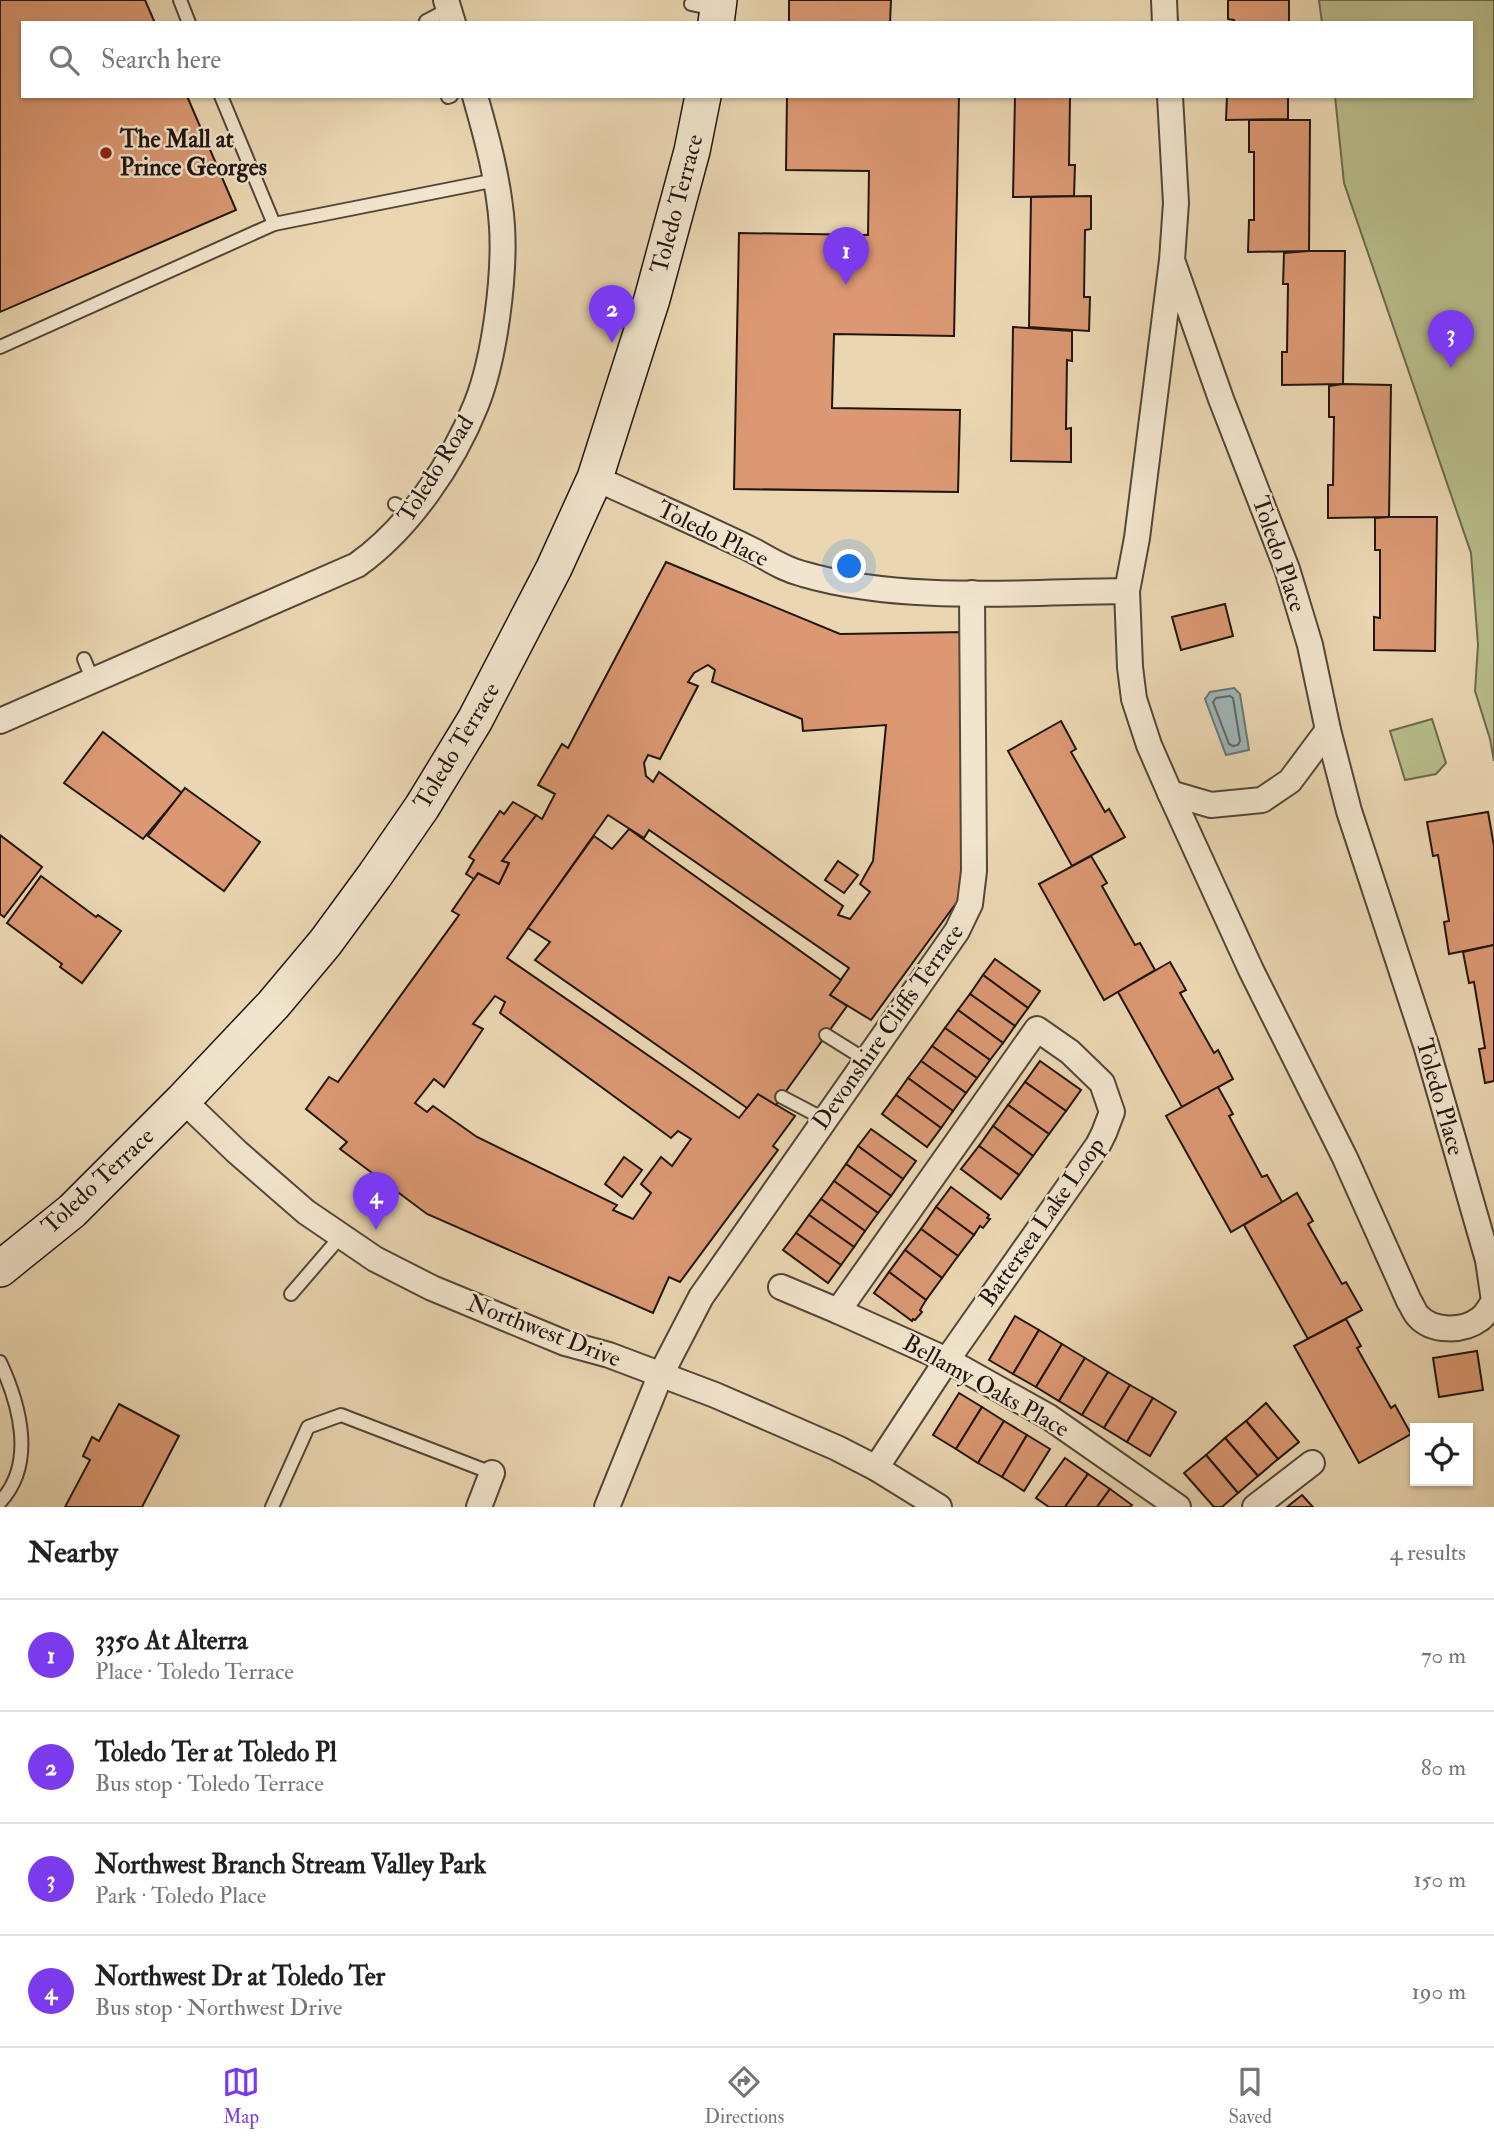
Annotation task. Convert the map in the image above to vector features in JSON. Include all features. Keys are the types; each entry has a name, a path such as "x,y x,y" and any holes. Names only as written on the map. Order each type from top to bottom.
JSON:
{"street":[{"path":"1164,0 1165,21"},
{"name":"Toledo Road","path":"0,722 89,670 162,642 308,578 357,565 391,538 404,508 464,433 478,402 489,364 500,286 502,227 488,139 476,98"},
{"name":"Toledo Terrace","path":"0,1269 72,1211 273,1005 325,943 422,807 475,720 508,659 595,478 692,151 703,98"},
{"name":"Toledo Place","path":"1170,98 1176,203 1172,260 1137,538 1127,591 1134,699 1149,745 1170,793 1251,970 1345,1158 1409,1301 1418,1317 1436,1328 1470,1325 1482,1318 1494,1301 1488,1260 1426,1045 1349,811 1310,645 1287,569 1221,399 1172,260"},
{"name":"Toledo Place","path":"595,478 800,573 865,589 972,593 1127,591"},
{"name":"Devonshire Cliffs Terrace","path":"607,1507 660,1376 701,1297 957,931 970,904 974,871 972,593"},
{"path":"1170,793 1211,805 1262,800 1290,781 1328,730"},
{"name":"Battersea Lake Loop","path":"838,1311 1037,1029 1070,1052 1102,1083 1112,1112 1098,1145 947,1360 876,1468"},
{"name":"Northwest Drive","path":"183,1100 297,1204 375,1259 432,1288 565,1343 608,1355 727,1400 837,1448 876,1468 939,1507"},
{"name":"Bellamy Oaks Place","path":"781,1287 947,1360 1049,1417 1178,1507"},
{"path":"1255,1507 1312,1462"},
{"path":"479,1507 492,1473"}],"lane":[{"path":"180,0 188,21"},
{"path":"426,21 450,11"},
{"path":"222,98 274,224"},
{"path":"0,347 274,224 496,180"},
{"path":"826,1035 866,1060"},
{"path":"782,1097 824,1119"},
{"path":"291,1294 341,1236"},
{"path":"0,1362 16,1404 22,1437 20,1469 9,1492 0,1502"},
{"path":"272,1507 308,1427 341,1415 492,1473"}],"green space":[{"path":"1319,0 1494,0 1494,761 1475,691 1478,645 1471,553 1344,183 1335,98 1473,98 1473,21 1322,21"},
{"path":"1432,719 1446,763 1436,774 1405,780 1390,731"}],"water":[{"path":"1234,688 1240,694 1249,750 1226,755 1205,699 1210,692"}],"building":[{"name":"The Mall at Prince Georges","path":"0,0 145,0 154,21 21,21 21,98 188,98 236,210 0,312"},
{"path":"789,0 891,0 890,21 789,21"},
{"path":"1228,0 1289,0 1289,21 1228,19"},
{"path":"787,98 959,98 954,336 834,334 832,408 960,410 958,492 734,489 739,233 868,235 869,171 786,170"},
{"path":"1015,98 1070,98 1069,165 1075,165 1074,196 1013,197"},
{"path":"1227,98 1288,98 1288,119 1226,120"},
{"path":"1249,120 1310,120 1309,251 1248,252 1249,220 1254,220 1254,152 1249,152"},
{"path":"1091,196 1091,229 1085,230 1084,297 1090,297 1089,331 1029,327 1031,197"},
{"path":"1345,251 1343,384 1282,385 1282,352 1287,352 1288,284 1283,284 1284,253"},
{"path":"1013,327 1072,331 1072,361 1067,360 1066,429 1071,428 1071,462 1011,461"},
{"path":"1391,385 1389,517 1328,518 1328,485 1333,485 1334,417 1329,417 1329,386"},
{"path":"1437,517 1435,651 1374,650 1374,617 1380,618 1380,550 1375,550 1375,518"},
{"path":"666,562 840,634 967,632 962,895 871,1020 830,995 849,968 649,830 644,838 608,815 507,958 739,1118 758,1094 795,1116 773,1146 778,1150 680,1282 669,1277 653,1313 427,1214 340,1149 347,1142 306,1109 329,1077 338,1082 459,915 452,911 478,873 499,884 509,863 502,861 536,815 542,819 555,794 538,785 562,744 568,748","holes":["708,665 715,670 712,682 802,719 803,731 886,725 873,861 860,884 870,892 850,919 838,915 843,906 659,772 653,782 646,776 644,763 648,755 660,759 698,686 688,682 694,673","495,996 505,1002 500,1013 671,1138 678,1131 691,1139 672,1166 661,1157 641,1184 651,1193 633,1219 613,1210 617,1205 477,1137 433,1106 427,1112 415,1103 434,1079 444,1087 483,1029 473,1024"]},
{"path":"1225,604 1233,636 1181,650 1172,617"},
{"path":"1061,721 1076,749 1071,752 1105,812 1109,809 1125,837 1072,866 1008,751"},
{"path":"103,732 182,793 143,839 64,783"},
{"path":"185,788 260,842 224,891 148,836"},
{"path":"513,802 536,815 502,861 509,863 499,884 478,873 474,879 466,874 474,860 469,857 500,811 504,814"},
{"path":"1488,812 1494,846 1494,945 1449,954 1444,922 1449,921 1438,855 1433,856 1427,822"},
{"path":"629,829 841,980 830,995 847,1006 776,1105 758,1094 747,1108 535,960 550,942 528,928 594,836 612,849"},
{"path":"0,835 42,867 4,917 0,914"},
{"path":"1091,856 1107,883 1102,886 1135,945 1140,943 1155,970 1104,1000 1039,884"},
{"path":"838,861 858,875 844,893 825,880"},
{"path":"41,876 96,917 98,915 121,931 82,983 60,967 62,964 7,923"},
{"path":"1494,945 1494,1081 1485,1083 1479,1049 1485,1048 1474,982 1469,983 1463,952"},
{"path":"995,959 1040,991 1028,1008 983,975"},
{"path":"1170,962 1186,990 1180,993 1214,1053 1218,1050 1233,1079 1182,1107 1118,992"},
{"path":"983,975 1028,1008 1015,1026 970,994"},
{"path":"970,994 1015,1026 1003,1043 958,1010"},
{"path":"958,1010 1003,1043 990,1060 945,1028"},
{"path":"945,1028 990,1060 977,1078 932,1046"},
{"path":"932,1046 977,1078 966,1093 921,1061"},
{"path":"921,1061 966,1093 953,1111 908,1078"},
{"path":"1040,1061 1081,1090 1066,1111 1025,1082"},
{"path":"908,1078 953,1111 941,1128 896,1095"},
{"path":"1025,1082 1066,1111 1049,1134 1008,1105"},
{"path":"1218,1087 1233,1114 1229,1116 1262,1177 1267,1175 1282,1202 1231,1232 1166,1116"},
{"path":"896,1095 941,1128 927,1147 882,1114"},
{"path":"1008,1105 1049,1134 1033,1156 993,1126"},
{"path":"993,1126 1033,1156 1019,1175 979,1146"},
{"path":"871,1129 916,1161 903,1179 858,1146"},
{"path":"858,1146 903,1179 891,1196 846,1164"},
{"path":"979,1146 1019,1175 1001,1199 961,1169"},
{"path":"624,1157 642,1170 622,1197 605,1184"},
{"path":"846,1164 891,1196 878,1213 834,1181"},
{"path":"834,1181 878,1213 865,1231 821,1199"},
{"path":"951,1187 989,1215 987,1218 990,1219 983,1228 980,1226 974,1235 936,1207"},
{"path":"1297,1193 1313,1221 1308,1224 1342,1284 1346,1282 1362,1310 1308,1339 1244,1225"},
{"path":"821,1199 865,1231 854,1247 809,1215"},
{"path":"936,1207 974,1235 958,1256 921,1229"},
{"path":"809,1215 854,1247 841,1265 796,1233"},
{"path":"921,1229 958,1256 942,1278 905,1250"},
{"path":"796,1233 841,1265 828,1283 783,1250"},
{"path":"905,1250 942,1278 926,1300 889,1272"},
{"path":"889,1272 926,1300 920,1310 922,1312 915,1320 912,1321 874,1293"},
{"path":"1015,1316 1039,1330 1013,1374 989,1360"},
{"path":"1346,1319 1361,1346 1357,1348 1391,1408 1395,1405 1410,1435 1359,1463 1294,1346"},
{"path":"1039,1330 1062,1344 1036,1387 1013,1374"},
{"path":"1062,1344 1085,1358 1059,1401 1036,1387"},
{"path":"1477,1351 1483,1390 1439,1397 1433,1358"},
{"path":"1085,1358 1108,1372 1082,1415 1059,1401"},
{"path":"1108,1372 1130,1385 1104,1428 1082,1415"},
{"path":"1130,1385 1153,1398 1127,1442 1104,1428"},
{"path":"959,1393 982,1407 956,1449 933,1435"},
{"path":"1153,1398 1176,1412 1150,1456 1127,1442"},
{"path":"1266,1403 1299,1442 1278,1459 1246,1421"},
{"path":"119,1404 179,1436 142,1507 65,1507 90,1460 83,1456 92,1437 99,1441"},
{"path":"982,1407 1004,1421 978,1463 956,1449"},
{"path":"1004,1421 1027,1435 1002,1477 978,1463"},
{"path":"1246,1421 1278,1459 1258,1476 1225,1438"},
{"path":"1027,1435 1050,1449 1024,1491 1002,1477"},
{"path":"1225,1438 1258,1476 1238,1493 1206,1455"},
{"path":"1206,1455 1238,1493 1222,1507 1214,1507 1184,1473"},
{"path":"1065,1458 1088,1474 1065,1507 1049,1507 1036,1498"},
{"path":"1088,1474 1110,1489 1097,1507 1065,1507"},
{"path":"1110,1489 1132,1505 1097,1507"},
{"path":"1302,1495 1313,1507 1287,1507"}],"place":[{"name":"The Mall at Prince Georges","path":"106,153"},
{"name":"3350 At Alterra","path":"846,285"},
{"name":"Toledo Ter at Toledo Pl","path":"612,343"},
{"name":"Northwest Branch Stream Valley Park","path":"1451,368"},
{"name":"Northwest Dr at Toledo Ter","path":"376,1230"}]}
